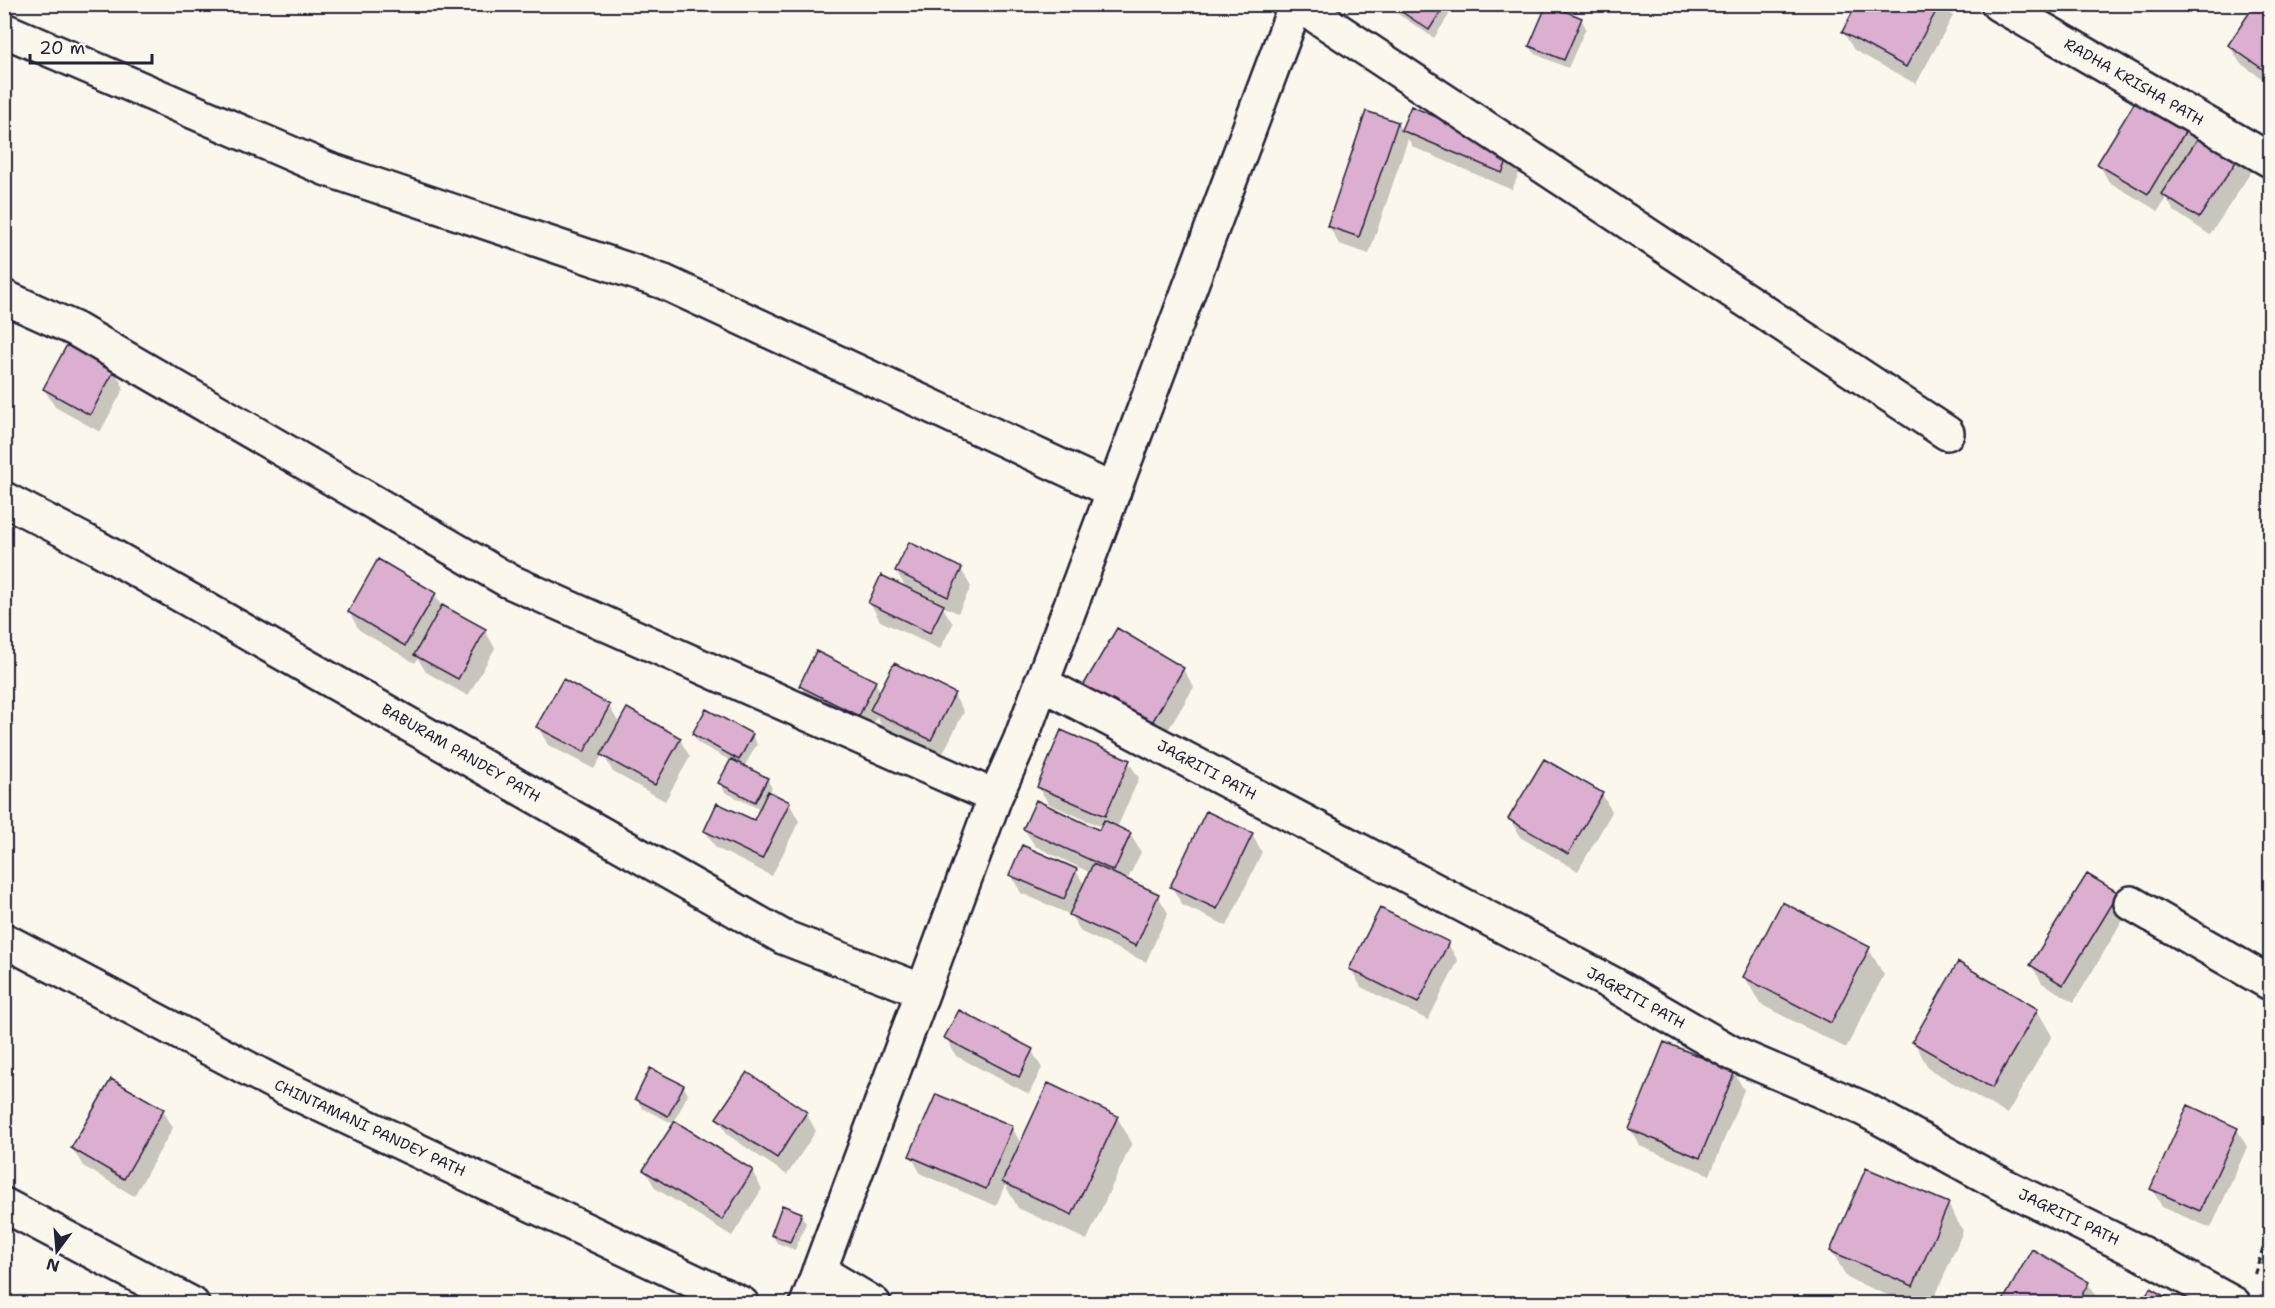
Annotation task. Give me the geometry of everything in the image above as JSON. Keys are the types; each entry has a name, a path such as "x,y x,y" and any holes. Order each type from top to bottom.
{"street":[{"path":"807,1304 995,797 1020,741 1297,4 1947,433"},
{"name":"RADHA KRISHA PATH","path":"1998,4 2271,160"},
{"path":"4,30 327,168 664,282 1114,490"},
{"path":"4,297 75,329 509,581 995,797"},
{"name":"BABURAM PANDEY PATH","path":"4,499 98,548 783,937 923,991"},
{"name":"JAGRITI PATH","path":"1041,683 1613,984 1732,1053 1864,1109 2001,1184 2141,1252 2244,1293"},
{"path":"2132,903 2271,983"},
{"name":"CHINTAMANI PANDEY PATH","path":"4,940 281,1086 742,1304"},
{"path":"4,1205 192,1304"},
{"path":"819,1271 874,1304"}],"path":[{"path":"2244,1293 2271,1228"}],"building":[{"path":"1390,4 1445,4 1445,5 1429,30"},
{"path":"1547,4 1582,18 1564,60 1529,46"},
{"path":"1857,4 1940,4 1906,67 1842,32"},
{"path":"2255,4 2270,4 2270,74 2228,45"},
{"path":"2141,92 2191,122 2148,194 2097,164"},
{"path":"1411,106 1512,150 1502,173 1401,130"},
{"path":"1366,111 1398,122 1359,237 1327,226"},
{"path":"2206,126 2243,151 2199,218 2161,194"},
{"path":"68,343 115,369 90,415 43,389"},
{"path":"909,542 962,568 948,597 895,571"},
{"path":"378,559 436,593 405,646 348,612"},
{"path":"881,575 944,605 930,633 868,603"},
{"path":"442,605 486,629 458,679 414,655"},
{"path":"1117,628 1184,668 1150,726 1083,686"},
{"path":"816,651 876,681 859,716 799,686"},
{"path":"894,663 955,693 931,740 870,710"},
{"path":"563,679 610,705 584,752 536,727"},
{"path":"627,708 681,738 655,785 601,755"},
{"path":"706,709 753,734 739,760 692,734"},
{"path":"1061,730 1130,760 1105,816 1037,787"},
{"path":"731,759 768,778 755,802 718,783"},
{"path":"1544,759 1603,793 1568,854 1508,819"},
{"path":"768,791 790,802 762,859 704,831 717,803 754,820"},
{"path":"1036,800 1099,830 1104,820 1131,833 1114,871 1023,829"},
{"path":"1206,811 1253,833 1217,909 1170,887"},
{"path":"1022,845 1077,869 1064,899 1009,875"},
{"path":"1093,864 1159,894 1136,946 1069,915"},
{"path":"2087,874 2119,893 2063,985 2030,965"},
{"path":"1782,902 1870,947 1831,1023 1743,977"},
{"path":"1380,908 1449,942 1418,1003 1349,969"},
{"path":"1958,962 2038,1009 1992,1088 1912,1042"},
{"path":"959,1010 1033,1049 1019,1077 944,1038"},
{"path":"1664,1042 1735,1071 1700,1158 1629,1129"},
{"path":"650,1068 684,1085 668,1116 635,1099"},
{"path":"747,1072 807,1112 777,1158 716,1118"},
{"path":"111,1079 164,1109 124,1179 71,1148"},
{"path":"1048,1083 1118,1116 1072,1215 1002,1182"},
{"path":"936,1094 1013,1126 986,1189 909,1156"},
{"path":"2188,1105 2238,1128 2200,1211 2150,1189"},
{"path":"675,1121 753,1170 722,1220 643,1170"},
{"path":"1866,1168 1949,1203 1913,1286 1830,1251"},
{"path":"782,1205 802,1213 790,1242 771,1235"},
{"path":"2032,1249 2089,1282 2077,1304 2001,1304"},
{"path":"2150,1288 2178,1304 2142,1304"},
{"path":"1290,1298 1302,1304 1287,1304"}]}
